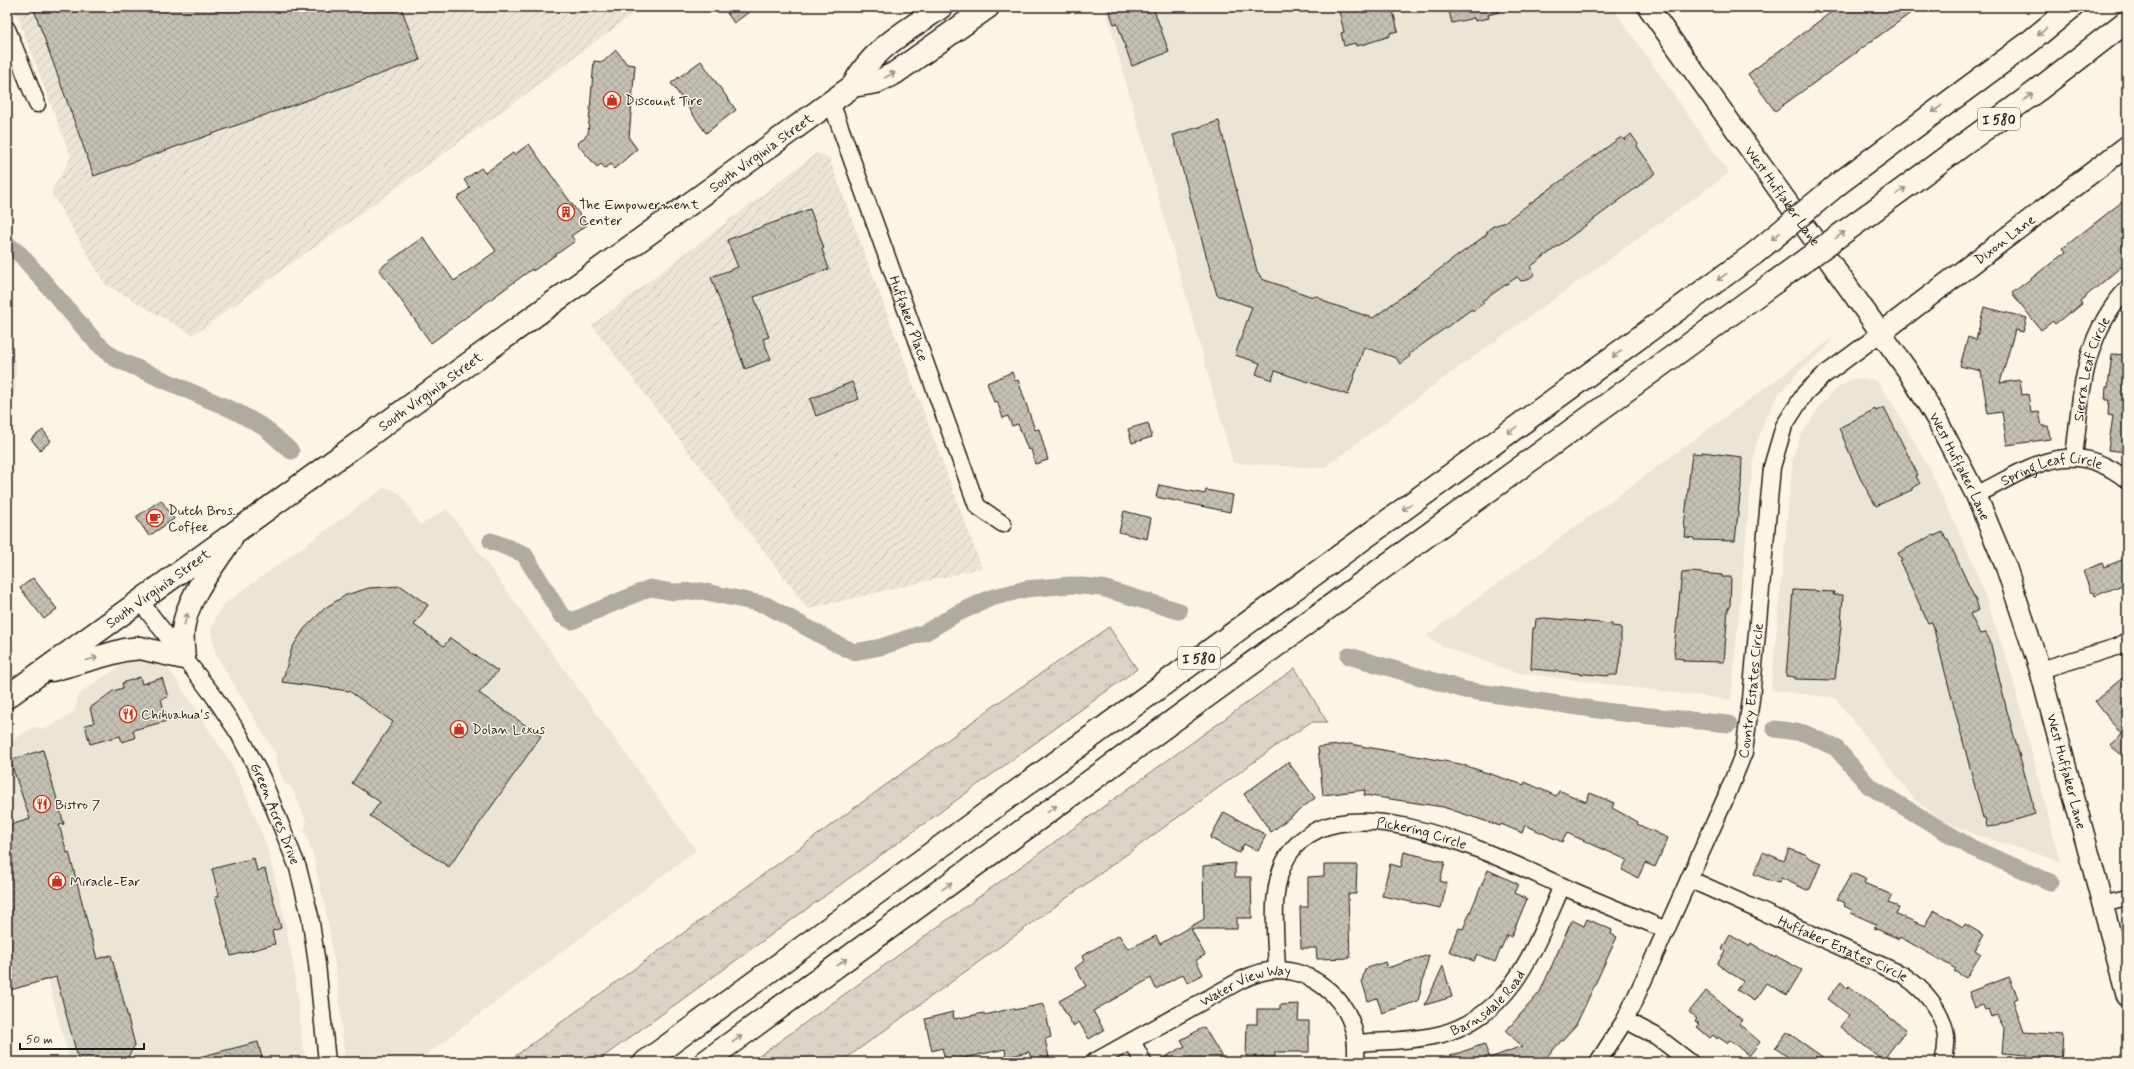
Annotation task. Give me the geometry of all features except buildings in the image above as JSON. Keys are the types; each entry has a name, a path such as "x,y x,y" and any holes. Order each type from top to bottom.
{"main road":[{"name":"South Virginia Street","path":"7,697 238,528 853,86 868,62 879,51 941,7"},
{"name":"South Virginia Street","path":"853,86 877,82 895,73 988,7"},
{"name":"I 580","path":"645,1062 1754,254 1838,184 2027,44 2072,7"},
{"name":"I 580","path":"705,1062 1869,214 2038,90 2127,21"},
{"path":"41,673 124,650 140,648 184,658 183,630 192,602 238,528"}],"street":[{"name":"West Huffaker Lane","path":"1648,7 1908,371 1936,418 1976,495 2006,567 2040,670 2127,996"},
{"path":"7,29 36,104"},
{"name":"Huffaker Place","path":"831,102 977,506 1002,524"},
{"name":"Dixon Lane","path":"1881,333 2127,146"},
{"name":"Sierra Leaf Circle","path":"2074,457 2085,373 2090,348 2100,325 2112,306 2127,289"},
{"name":"Country Estates Circle","path":"1598,1062 1625,1020 1726,798 1744,752 1751,699 1768,504 1777,444 1784,426 1805,393 1823,376 1881,333"},
{"name":"Spring Leaf Circle","path":"1976,495 2040,463 2057,458 2074,457 2098,463 2117,472 2127,480"},
{"name":"Green Acres Drive","path":"139,600 213,695 238,734 262,778 298,868 310,916 317,964 327,1062"},
{"path":"2040,670 2117,647 2127,641"},
{"name":"Pickering Circle","path":"1277,970 1276,902 1282,868 1289,854 1300,841 1318,830 1334,823 1353,821 1430,832 1468,844 1666,930"},
{"name":"Huffaker Estates Circle","path":"1689,879 1903,975 1919,986 1932,1000 1941,1017 1945,1038 1943,1062"},
{"name":"Barnsdale Road","path":"1356,1043 1440,1034 1459,1028 1478,1018 1497,1004 1524,968 1562,886"},
{"path":"2102,904 2127,898"},
{"name":"Water View Way","path":"1094,1062 1241,980 1258,973 1277,970 1306,976 1319,983 1334,996 1344,1010 1353,1028 1356,1043 1356,1062"},
{"path":"1625,1020 1656,1036 1690,1062"},
{"path":"1132,1041 1143,1062"}],"shaded area":[{"path":"14,7 642,7 515,102 193,335 105,284 51,192 71,157"},
{"path":"1105,7 1612,7 1729,173 1440,381 1324,468 1233,463"},
{"path":"817,153 829,158 982,568 808,609 592,325"},
{"path":"7,335 11,341 16,366 15,393 7,404"},
{"path":"1833,338 1828,347 1800,370 1779,394 1766,417 1756,445 1752,472 1731,700 1514,672 1442,646 1426,636"},
{"path":"1852,379 1871,379 1877,382 1892,402 1930,470 1975,567 2010,669 2060,861 1979,836 1943,820 1916,801 1835,698 1771,690 1793,457 1800,437 1822,403 1839,387"},
{"path":"384,488 392,489 400,494 420,525 447,509 696,850 417,1062 345,1062 337,978 325,906 313,856 304,829 307,823 291,786 285,784 277,764 277,756 216,655 211,630 216,616 224,604"},
{"path":"139,660 154,662 169,670 174,676 232,765 257,820 268,851 280,898 294,969 305,1062 70,1062 7,825 7,744 33,727 46,729 75,711 78,696 84,690 125,663"}],"green space":[{"path":"1109,627 1137,669 596,1062 507,1062 1002,700"},
{"path":"1295,668 1327,722 1311,722 1280,743 841,1062 751,1062"}],"waterway":[{"path":"7,244 20,254 95,341 114,358 237,412 265,428 291,451"},
{"path":"491,541 524,554 561,615 572,621 650,588 673,592 702,591 766,605 854,652 881,647 926,632 956,614 991,598 1026,589 1071,585 1102,588 1179,611"},
{"path":"1349,656 1465,690 1612,712 1729,724"},
{"path":"1775,729 1804,733 1836,748 1869,786 1972,848 2050,882"}],"place":[{"name":"Discount Tire","path":"612,100"},
{"name":"The Empowerment Center","path":"566,212"},
{"name":"Dutch Bros. Coffee","path":"155,518"},
{"name":"Chihuahua's","path":"128,714"},
{"name":"Dolan Lexus","path":"459,729"},
{"name":"Bistro 7","path":"42,804"},
{"name":"Miracle-Ear","path":"57,881"}]}
